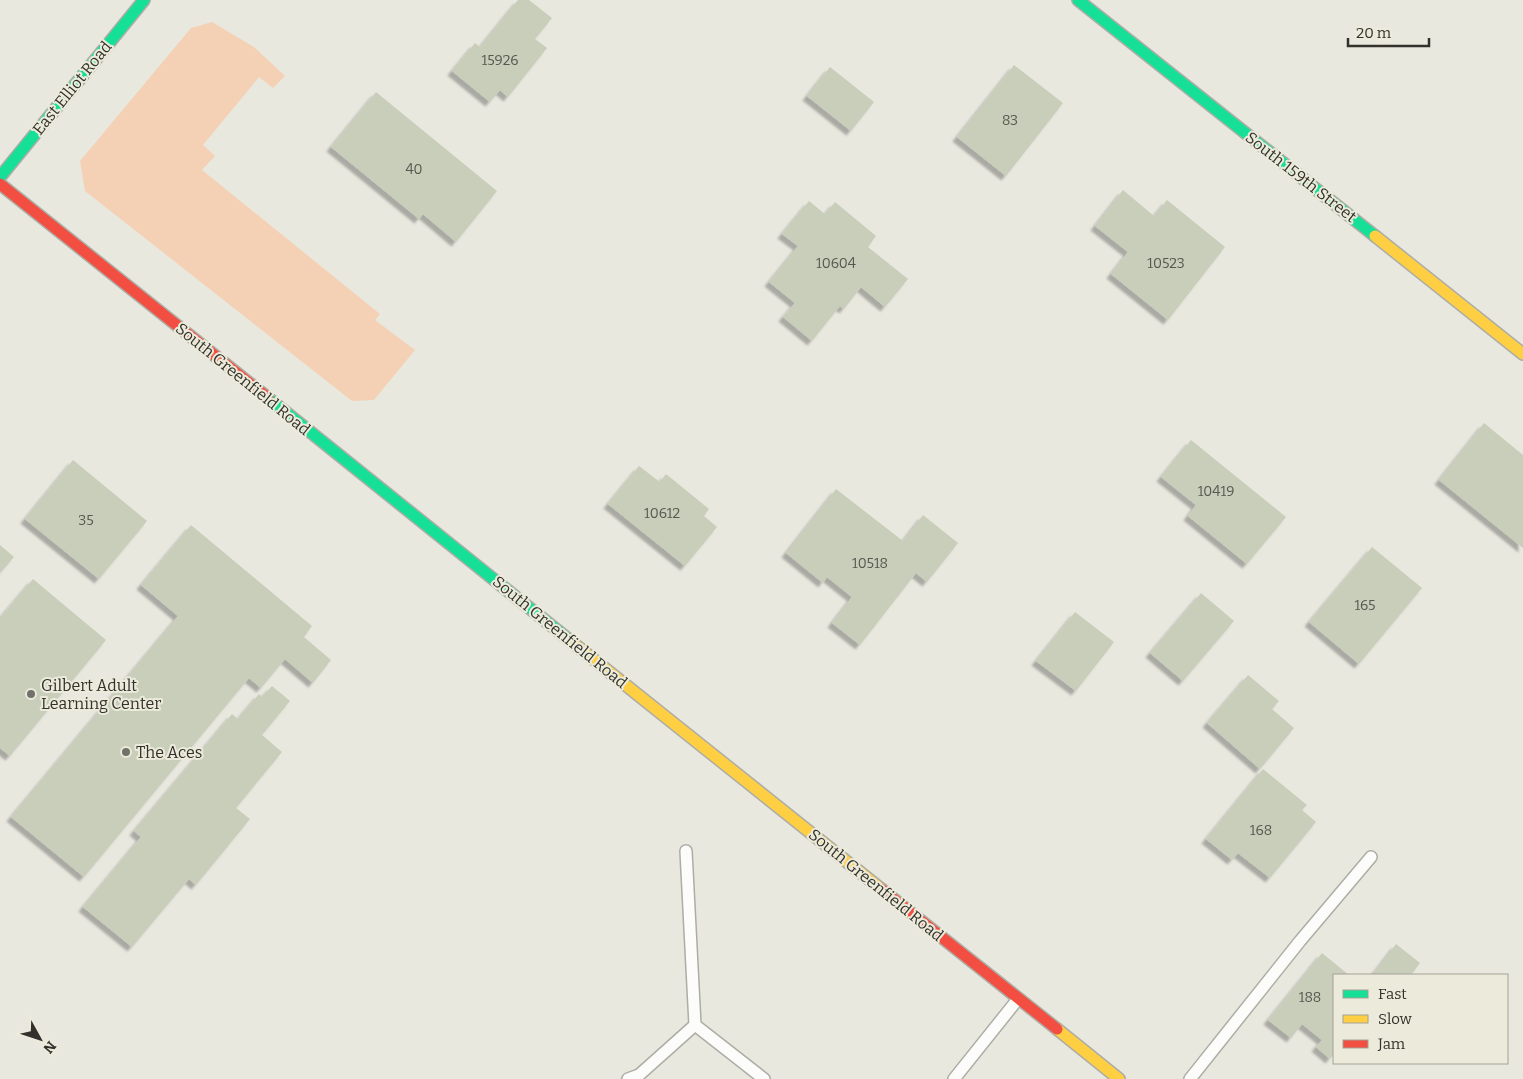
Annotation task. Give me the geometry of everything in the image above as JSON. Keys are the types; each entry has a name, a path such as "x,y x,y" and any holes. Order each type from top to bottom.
{"main road":[{"name":"East Elliot Road","path":"0,177 144,0"},
{"name":"South 159th Street","path":"1078,0 1523,354"},
{"name":"South Greenfield Road","path":"0,184 1119,1079"}],"lane":[{"path":"686,851 695,1025 764,1079"},
{"path":"1190,1079 1300,941 1371,857"},
{"path":"954,1079 1018,998"},
{"path":"628,1079 640,1075 695,1025"}],"shaded area":[{"path":"212,22 254,47 285,76 273,88 259,77 203,145 215,156 202,170 380,314 375,320 415,350 374,400 352,401 85,191 80,161 191,28"}],"building":[{"path":"518,0 529,0 552,18 535,39 547,48 508,97 500,90 490,102 452,71 475,43 480,47"},
{"path":"1014,65 1063,103 1006,176 957,137"},
{"path":"830,67 874,102 851,131 807,96"},
{"path":"376,92 497,191 456,242 423,214 419,219 331,147"},
{"path":"1123,190 1154,216 1167,200 1225,247 1168,320 1111,274 1128,252 1095,226"},
{"path":"809,201 825,214 835,202 876,236 868,247 908,279 885,307 861,287 844,309 840,306 812,341 783,317 795,303 769,282 798,246 782,234"},
{"path":"1484,423 1523,455 1523,548 1439,480"},
{"path":"1191,440 1286,517 1247,564 1188,516 1196,505 1161,477"},
{"path":"73,460 147,521 99,579 25,519"},
{"path":"639,466 660,482 666,474 709,509 704,516 717,527 685,566 608,504"},
{"path":"836,489 903,541 923,515 958,543 927,582 916,573 860,645 832,623 852,597 827,577 823,583 786,553"},
{"name":"The Aces","path":"191,525 312,626 304,637 331,660 313,683 285,659 261,688 249,678 84,877 11,817 178,616 141,585"},
{"path":"0,545 14,557 0,573"},
{"path":"1372,547 1422,588 1359,664 1309,622"},
{"name":"Gilbert Adult Learning Center","path":"33,579 106,640 10,756 0,748 0,618"},
{"path":"1201,593 1234,621 1183,681 1150,653"},
{"path":"1075,612 1114,642 1076,691 1036,661"},
{"path":"1248,675 1279,701 1272,709 1294,728 1260,769 1207,723"},
{"path":"272,686 290,701 262,735 282,752 236,808 250,819 196,885 189,879 132,947 83,907 141,837 134,831 232,714 238,719 259,694 262,697"},
{"path":"1263,769 1307,805 1302,810 1316,822 1270,878 1238,853 1232,860 1206,839"},
{"path":"1396,944 1420,963 1412,974 1374,973"},
{"path":"1322,953 1348,974 1333,974 1333,1055 1330,1059 1316,1047 1322,1040 1302,1024 1291,1038 1268,1020"}],"traffic: fast":[{"path":"0,177 144,0"},
{"path":"1078,0 1375,236"},
{"path":"268,398 568,639"}],"traffic: slow":[{"path":"1375,236 1523,354"},
{"path":"568,639 881,889"},
{"path":"1057,1029 1119,1079"}],"traffic: jam":[{"path":"0,184 268,398"},
{"path":"881,889 1057,1029"}],"place":[{"name":"Gilbert Adult Learning Center","path":"31,694"},
{"name":"The Aces","path":"126,752"}]}
